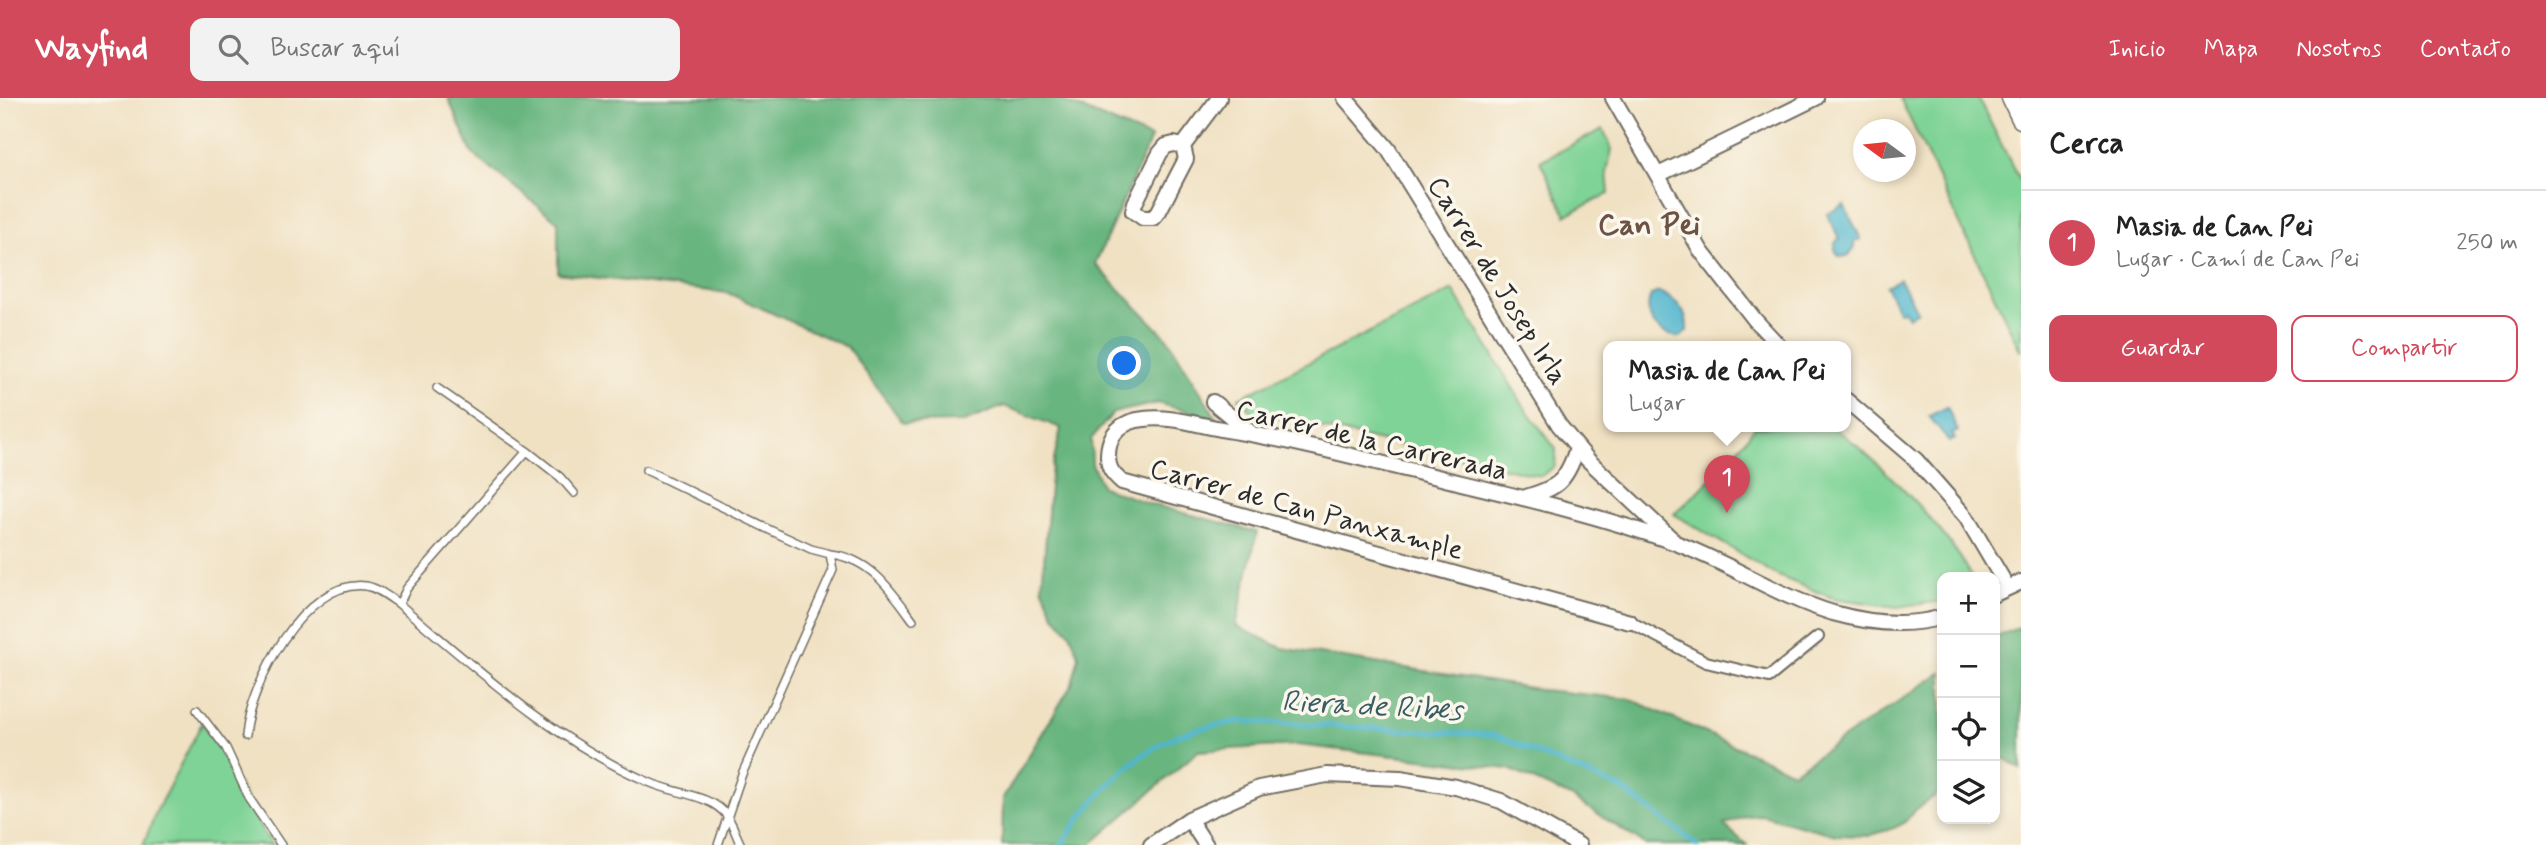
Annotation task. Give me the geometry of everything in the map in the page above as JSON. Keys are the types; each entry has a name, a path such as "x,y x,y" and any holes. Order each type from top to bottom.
{"street":[{"path":"1183,146 1166,146 1160,153 1135,203 1133,211 1138,215 1153,218 1159,211 1186,159 1183,146 1219,98"},
{"name":"Carrer de Josep Irla","path":"1345,98 1388,149 1559,425 1577,448 1675,543"},
{"path":"1613,98 1702,251 1774,341"},
{"path":"1658,175 1816,98"},
{"path":"2011,98 2021,119"},
{"path":"1213,402 1252,434"},
{"path":"1851,404 1916,460 1966,517 2008,588"},
{"name":"Carrer de Can Panxample","path":"1210,428 1157,418 1127,423 1118,428 1110,439 1108,457 1111,472 1122,482 1630,622"},
{"name":"Carrer de la Carrerada","path":"1210,428 1284,439 1522,498 1623,525 1675,543"},
{"name":"Carrer de la Carrerada","path":"1522,498 1542,492 1561,481 1570,470 1577,448"},
{"path":"1675,543 1753,580 1832,612 1878,623 1908,624 1937,618"},
{"path":"1630,622 1706,662 1769,677 1818,637"},
{"path":"1151,845 1189,818 1259,788 1327,775 1400,778 1455,787 1501,801 1579,845"},
{"path":"1189,818 1206,845"}],"lane":[{"path":"437,388 527,451 560,477 574,493"},
{"path":"399,604 407,589 527,451"},
{"path":"646,470 811,549 854,559 889,587 913,620"},
{"path":"718,845 742,774 833,570 830,554"},
{"path":"245,736 246,718 253,697 288,634 326,595 343,588 367,586 399,604 558,733 648,782 670,791 710,801 727,814 741,845"},
{"path":"197,710 226,748 249,798 281,845"}],"green space":[{"path":"448,98 1056,98 1151,138 1095,264 1168,339 1217,419 1157,403 1113,413 1091,439 1092,464 1102,487 1150,504 1257,532 1236,626 1282,648 1543,690 1630,699 1793,772 1937,675 1937,795 1915,810 1904,823 1868,836 1836,835 1762,815 1746,816 1724,825 1747,845 1646,845 1571,797 1509,769 1297,745 1198,751 1090,845 1002,845 1003,798 1072,684 1079,656 1070,633 1054,615 1042,587 1051,474 1061,428 1004,406 964,422 903,423 847,347 728,293 558,273 558,222 472,153"},
{"path":"1900,98 1978,98 2021,183 2021,352 1916,132 1916,119 1910,119"},
{"path":"1603,129 1612,149 1607,172 1609,194 1566,215 1540,161"},
{"path":"1453,290 1525,408 1556,449 1555,466 1541,476 1253,413 1239,398"},
{"path":"1751,432 1838,432 1868,455 1910,497 1949,542 1968,572 1937,572 1937,602 1897,607 1833,598 1778,576 1674,514 1723,468"},
{"path":"2021,626 2021,769 2000,758 2000,636"},
{"path":"202,723 273,845 143,845 157,810"}],"water":[{"path":"1844,205 1861,239 1854,242 1851,254 1839,256 1835,243 1839,238 1827,214"},
{"path":"1900,279 1917,311 1908,317 1903,310 1899,312 1886,286"},
{"path":"1659,292 1676,303 1686,318 1687,331 1680,337 1659,329 1650,317 1651,295"},
{"path":"1947,407 1958,431 1952,434 1955,439 1949,442 1929,416"}],"waterway":[{"name":"Riera de Ribes","path":"1061,845 1108,785 1136,760 1185,733 1241,721 1495,735 1622,789 1697,845"}],"place":[{"name":"Masia de Can Pei","path":"1727,513"}],"district":[{"name":"Can Pei","path":"1649,224"}]}
